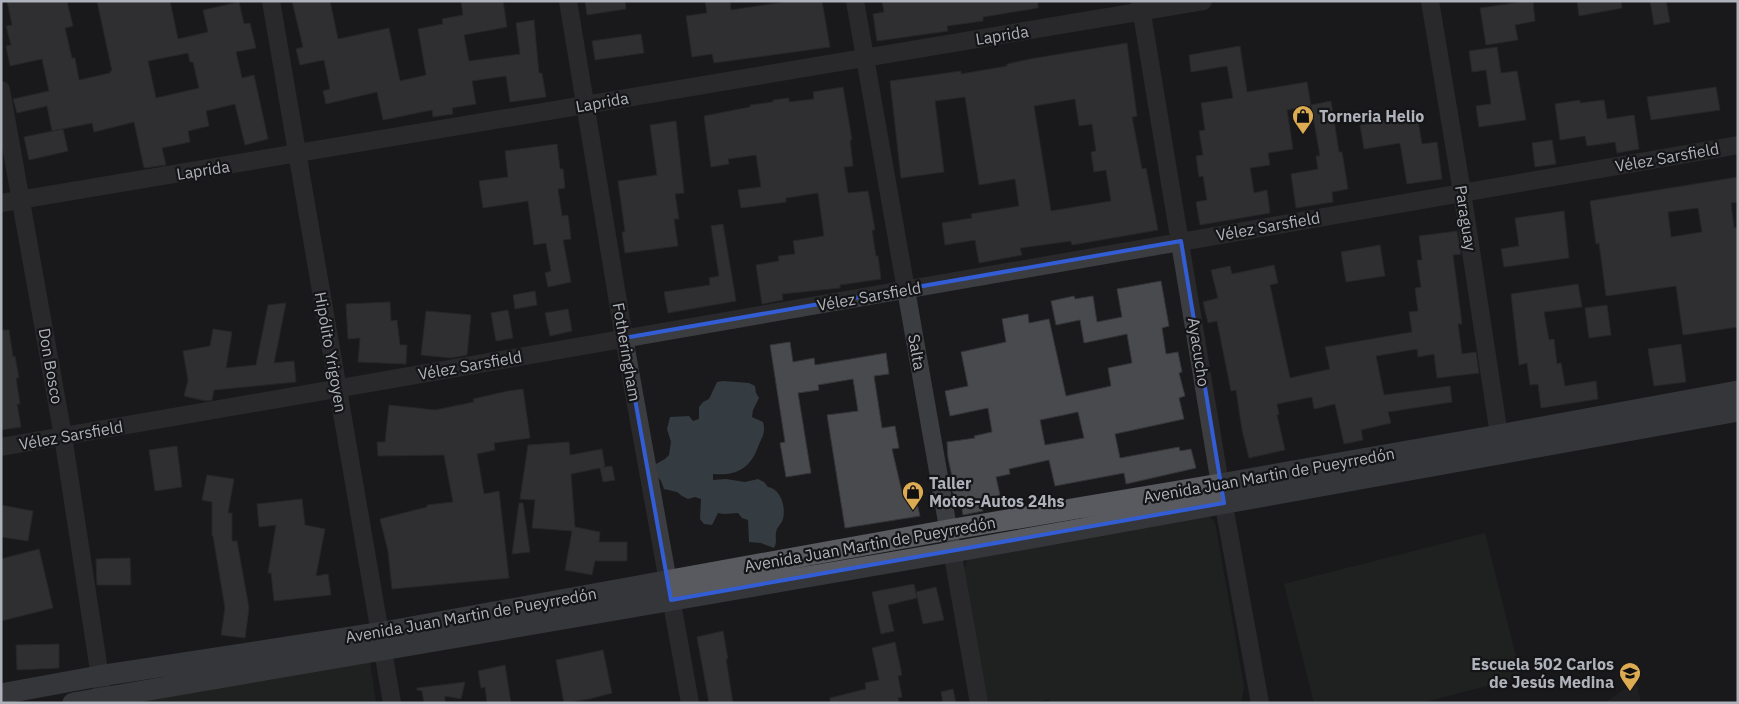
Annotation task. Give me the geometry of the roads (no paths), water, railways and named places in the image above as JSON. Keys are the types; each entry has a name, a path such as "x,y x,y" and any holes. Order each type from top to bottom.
{"main road":[{"name":"Avenida Juan Martin de Pueyrredón","path":"73,703 103,700 381,640 669,590 952,551 1499,435 1738,390"},
{"name":"Avenida Juan Martin de Pueyrredón","path":"669,590 948,530 1222,494 1738,411"},
{"name":"Avenida Juan Martin de Pueyrredón","path":"1,694 99,676 381,640"}],"street":[{"name":"Hipólito Yrigoyen","path":"271,1 392,703"},
{"name":"Fotheringham","path":"568,1 624,338 690,703"},
{"name":"Salta","path":"855,1 979,703"},
{"name":"Laprida","path":"1,203 586,105 1141,7 1203,1"},
{"name":"Paraguay","path":"1430,1 1462,192 1499,435"},
{"name":"Ayacucho","path":"1141,7 1222,494 1260,703"},
{"name":"Don Bosco","path":"1,90 63,436 103,700"},
{"name":"Vélez Sarsfield","path":"1,447 1738,145"}],"place":[{"name":"Torneria Helio","path":"1303,135"},
{"name":"Taller Motos-Autos 24hs","path":"913,511"},
{"name":"Escuela 502 Carlos de Jesús Medina","path":"1630,692"}]}
